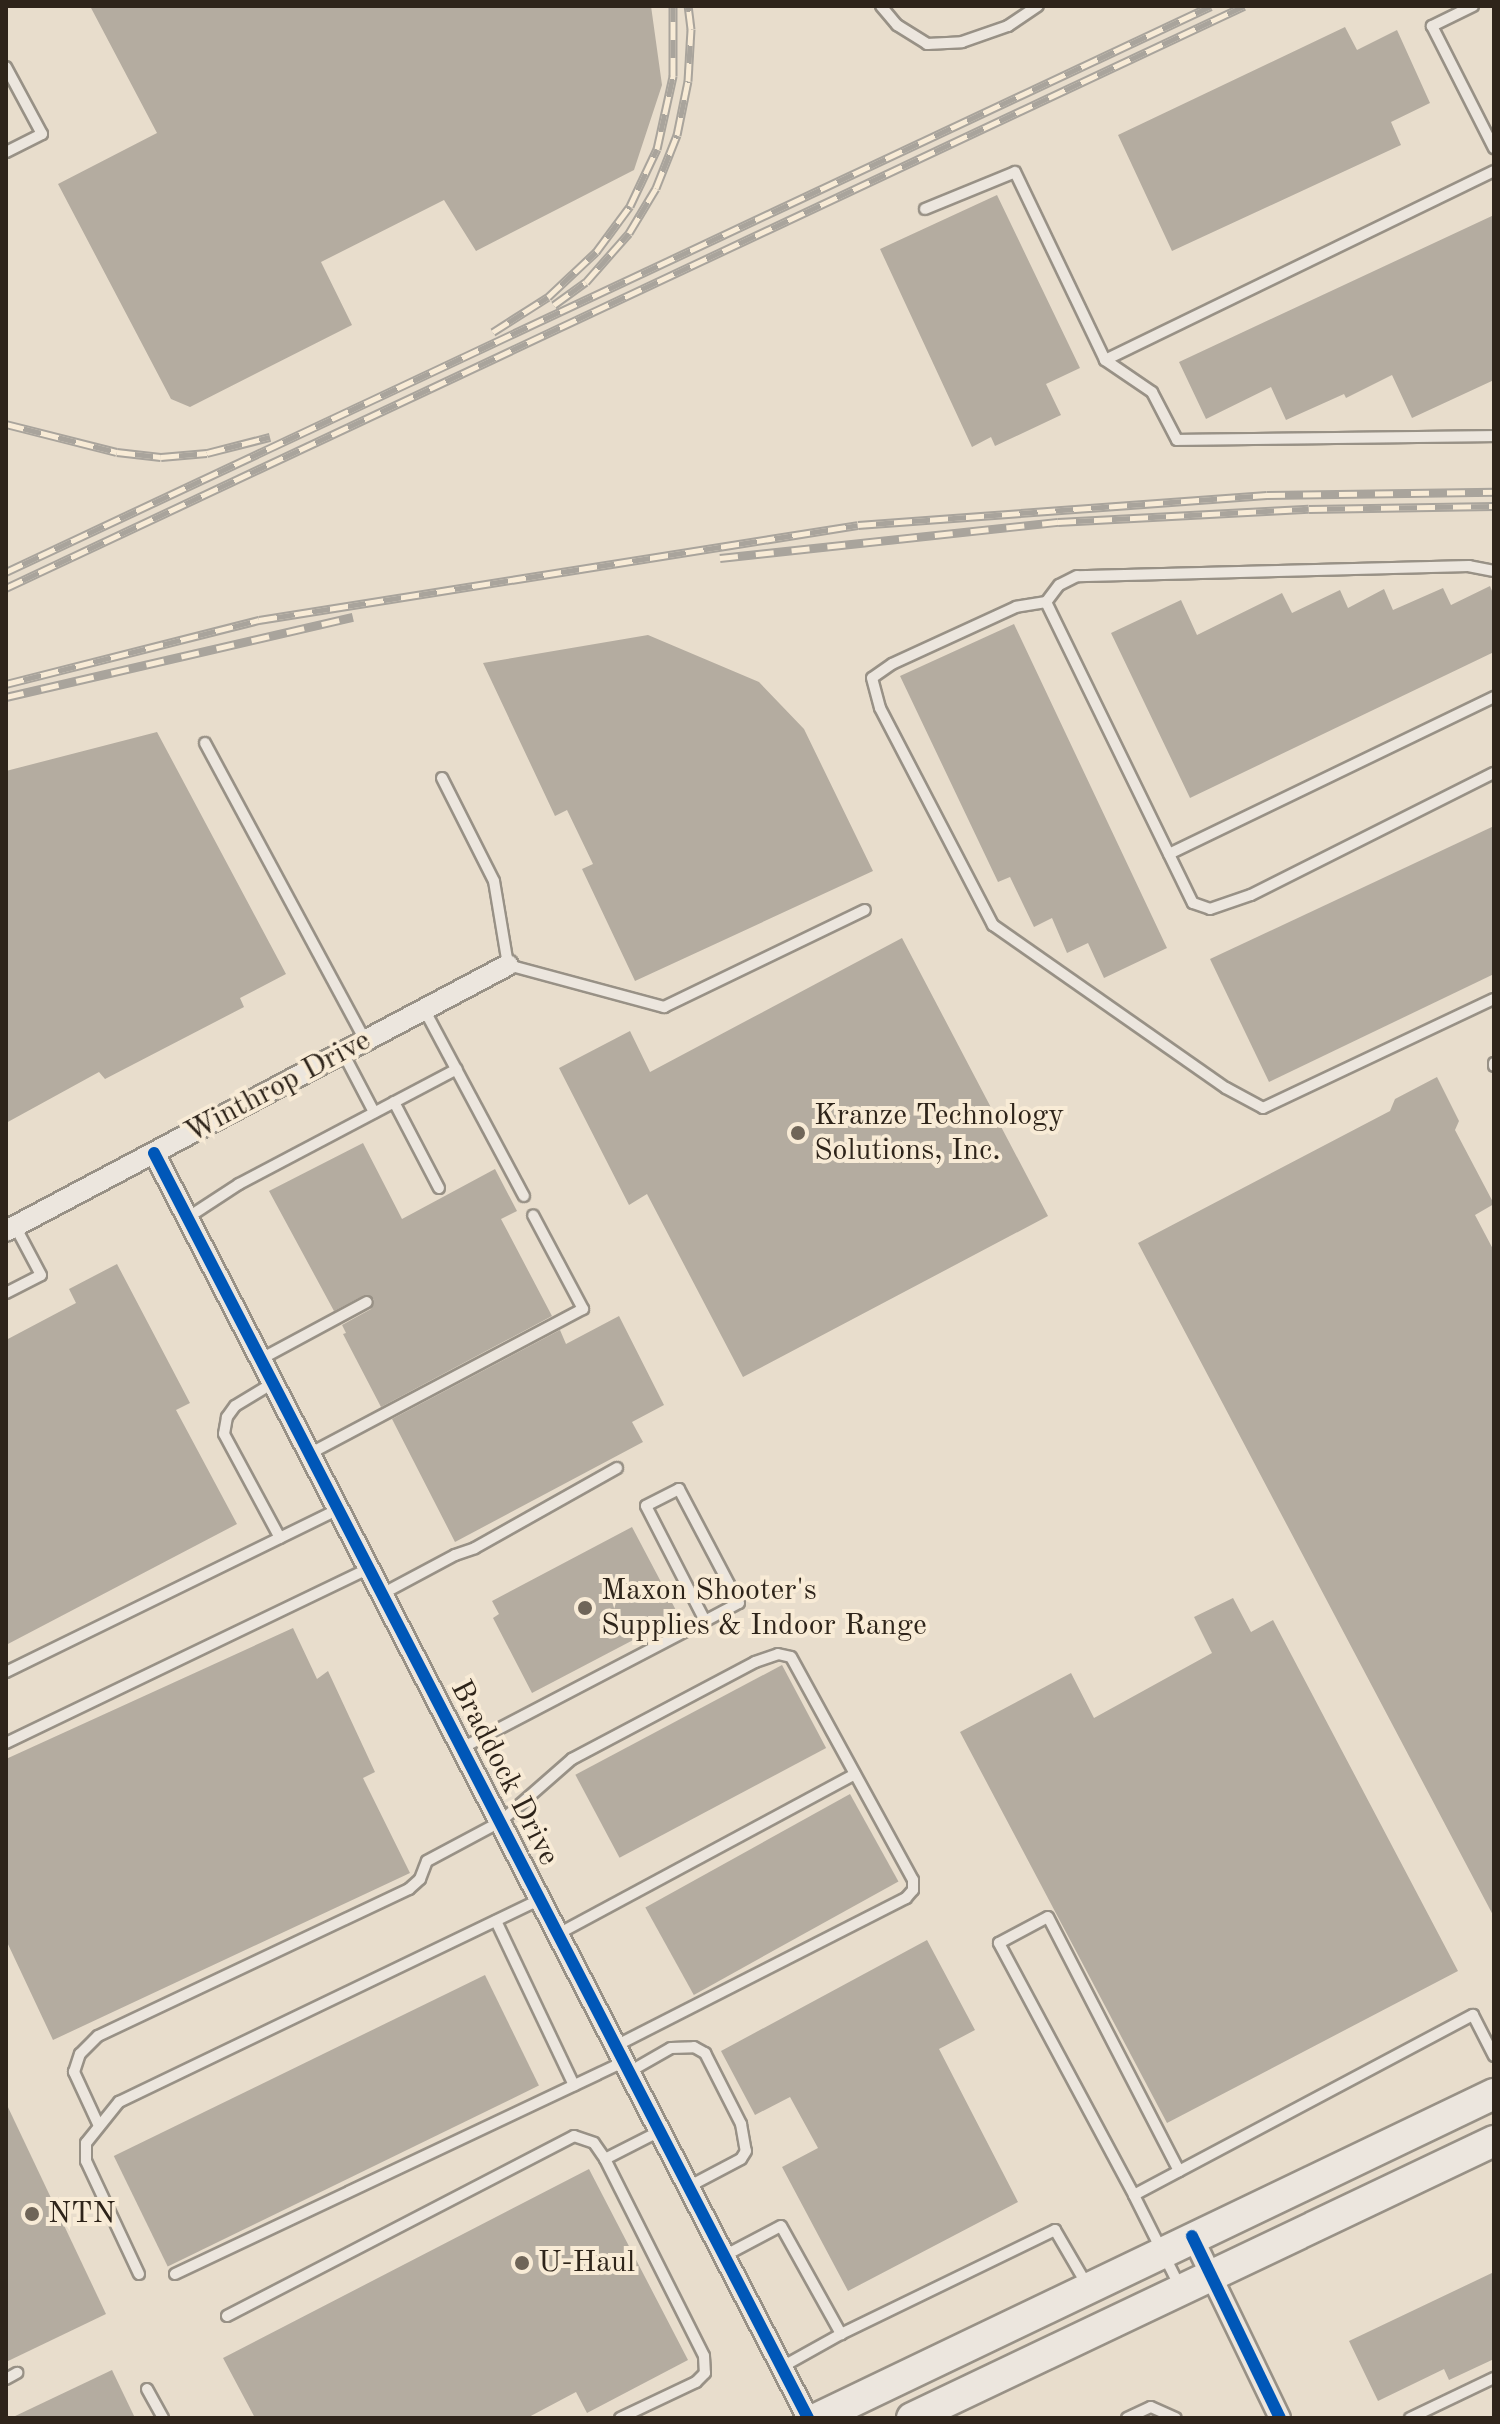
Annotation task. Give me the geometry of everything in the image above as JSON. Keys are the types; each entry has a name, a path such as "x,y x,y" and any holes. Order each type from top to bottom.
{"main road":[{"path":"818,2418 1192,2236 1494,2094"},
{"path":"912,2418 1494,2141"}],"street":[{"name":"Winthrop Drive","path":"11,1229 508,965"},
{"name":"Braddock Drive","path":"154,1153 808,2418"},
{"path":"1192,2236 1280,2418"}],"lane":[{"path":"881,6 897,25 927,44 962,42 1008,26 1038,6"},
{"path":"1473,6 1432,26 1494,148"},
{"path":"6,67 42,134 6,152"},
{"path":"1105,360 1494,171"},
{"path":"925,209 1015,172 1105,360 1152,392 1177,440 1494,436"},
{"path":"1494,571 1469,566 1077,576 1059,585 1046,602 1016,607 892,664 872,678 880,708 993,925 1226,1088 1263,1108 1494,999"},
{"path":"1046,602 1193,903 1210,909 1251,895 1494,773"},
{"path":"1169,854 1494,697"},
{"path":"205,743 365,1040"},
{"path":"442,778 494,881 508,965 664,1007 865,910"},
{"path":"424,1009 524,1196"},
{"path":"343,1053 374,1112"},
{"path":"187,1218 239,1184 457,1069"},
{"path":"394,1102 439,1188"},
{"path":"309,1454 583,1309 533,1215"},
{"path":"6,1293 41,1275 11,1229"},
{"path":"261,1359 367,1302"},
{"path":"273,1383 235,1406 227,1417 224,1434 280,1538"},
{"path":"382,1594 455,1555 475,1548 617,1468"},
{"path":"462,1748 705,1621 739,1603 679,1489 646,1506 705,1621"},
{"path":"6,1672 338,1509"},
{"path":"6,1743 369,1568"},
{"path":"99,2126 74,2072 80,2054 98,2036 409,1889 420,1879 427,1861 500,1822 572,1759 755,1662 778,1654 791,1657 913,1880 913,1890 906,1898 662,2023 623,2060"},
{"path":"558,1934 855,1774"},
{"path":"139,2274 86,2161 86,2143 119,2102 540,1899"},
{"path":"1179,2171 1048,1917 999,1943 1181,2289"},
{"path":"496,1921 574,2085"},
{"path":"1134,2195 1473,2015 1494,2056"},
{"path":"175,2274 623,2060 671,2048 694,2047 705,2053 734,2109 741,2124 746,2151 741,2159 688,2187"},
{"path":"605,2159 660,2131"},
{"path":"227,2316 574,2136 594,2143 605,2159 704,2356 705,2373 696,2382 620,2418"},
{"path":"724,2256 781,2226 841,2334"},
{"path":"782,2367 841,2334 1055,2230 1088,2287"},
{"path":"6,2379 17,2373"},
{"path":"1410,2418 1494,2378"},
{"path":"147,2389 163,2418"},
{"path":"1127,2418 1151,2407 1176,2418"}],"building":[{"path":"90,6 651,6 662,85 634,170 476,251 444,200 321,262 352,325 190,407 171,399 58,184 157,133"},
{"path":"1345,27 1357,50 1397,30 1430,103 1391,122 1401,145 1172,251 1118,135"},
{"path":"997,195 1080,368 1046,384 1061,415 995,446 991,437 972,447 880,249"},
{"path":"1494,215 1494,380 1412,418 1392,375 1346,398 1344,394 1286,420 1271,387 1206,419 1179,362"},
{"path":"1490,586 1494,596 1494,652 1190,798 1111,633 1181,600 1197,635 1282,593 1292,613 1340,590 1348,608 1384,589 1393,610 1443,588 1451,605"},
{"path":"1014,624 1167,948 1104,978 1088,943 1067,953 1052,918 1034,927 1010,877 998,882 900,676"},
{"path":"648,635 759,682 804,729 873,871 635,981 582,869 593,864 567,810 555,816 483,663"},
{"path":"157,732 286,974 240,998 244,1007 105,1079 99,1072 6,1123 6,771"},
{"path":"1494,826 1494,974 1269,1082 1210,959"},
{"name":"Kranze Technology Solutions, Inc.","path":"902,938 1048,1216 743,1377 647,1194 629,1205 559,1068 630,1031 650,1072"},
{"path":"1437,1077 1459,1121 1455,1130 1494,1204 1475,1215 1494,1251 1494,1917 1138,1243 1390,1111 1395,1099"},
{"path":"363,1143 402,1219 495,1169 517,1211 501,1219 552,1316 381,1407 343,1334 346,1333 342,1325 371,1309 374,1299 364,1295 334,1311 269,1191"},
{"path":"117,1264 190,1403 176,1410 237,1524 6,1645 6,1340 76,1303 69,1289"},
{"path":"619,1316 664,1405 632,1422 643,1442 455,1542 392,1419 560,1330 566,1344"},
{"name":"Maxon Shooter's Supplies & Indoor Range","path":"632,1527 679,1616 532,1693 493,1618 499,1614 492,1601"},
{"path":"1233,1598 1251,1632 1273,1620 1458,1971 1167,2123 960,1732 1071,1673 1094,1718 1212,1653 1194,1617"},
{"path":"293,1628 317,1679 328,1671 375,1772 363,1778 410,1873 53,2040 6,1940 6,1759"},
{"path":"782,1665 826,1748 620,1858 575,1775"},
{"path":"850,1794 898,1881 694,1995 645,1907"},
{"path":"927,1940 975,2030 939,2049 1018,2202 848,2291 782,2167 818,2148 790,2097 755,2115 721,2051"},
{"path":"485,1975 539,2086 168,2267 114,2156"},
{"name":"NTN","path":"6,2103 106,2314 6,2362"},
{"name":"U-Haul","path":"589,2169 688,2360 587,2413 576,2392 527,2418 255,2418 223,2358"},
{"path":"1494,2272 1494,2359 1449,2380 1444,2369 1378,2401 1349,2341"},
{"path":"112,2370 135,2418 11,2418"}],"railway":[{"path":"493,332 548,297 596,252 630,206 657,149 673,76 673,6"},
{"path":"554,305 586,282 629,233 656,188 677,135 688,81 691,29 688,6"},
{"path":"6,572 1211,6"},
{"path":"6,588 1244,6"},
{"path":"6,424 117,452 161,457 207,453 270,437"},
{"path":"6,684 259,620 858,525 1267,495 1494,492"},
{"path":"720,558 1058,522 1309,509 1494,506"},
{"path":"6,697 353,617"}],"cycle path":[{"path":"154,1153 808,2418"},
{"path":"1192,2236 1280,2418"}],"place":[{"name":"Kranze Technology Solutions, Inc.","path":"798,1133"},
{"name":"Maxon Shooter's Supplies & Indoor Range","path":"585,1608"},
{"name":"NTN","path":"32,2214"},
{"name":"U-Haul","path":"522,2263"}]}
